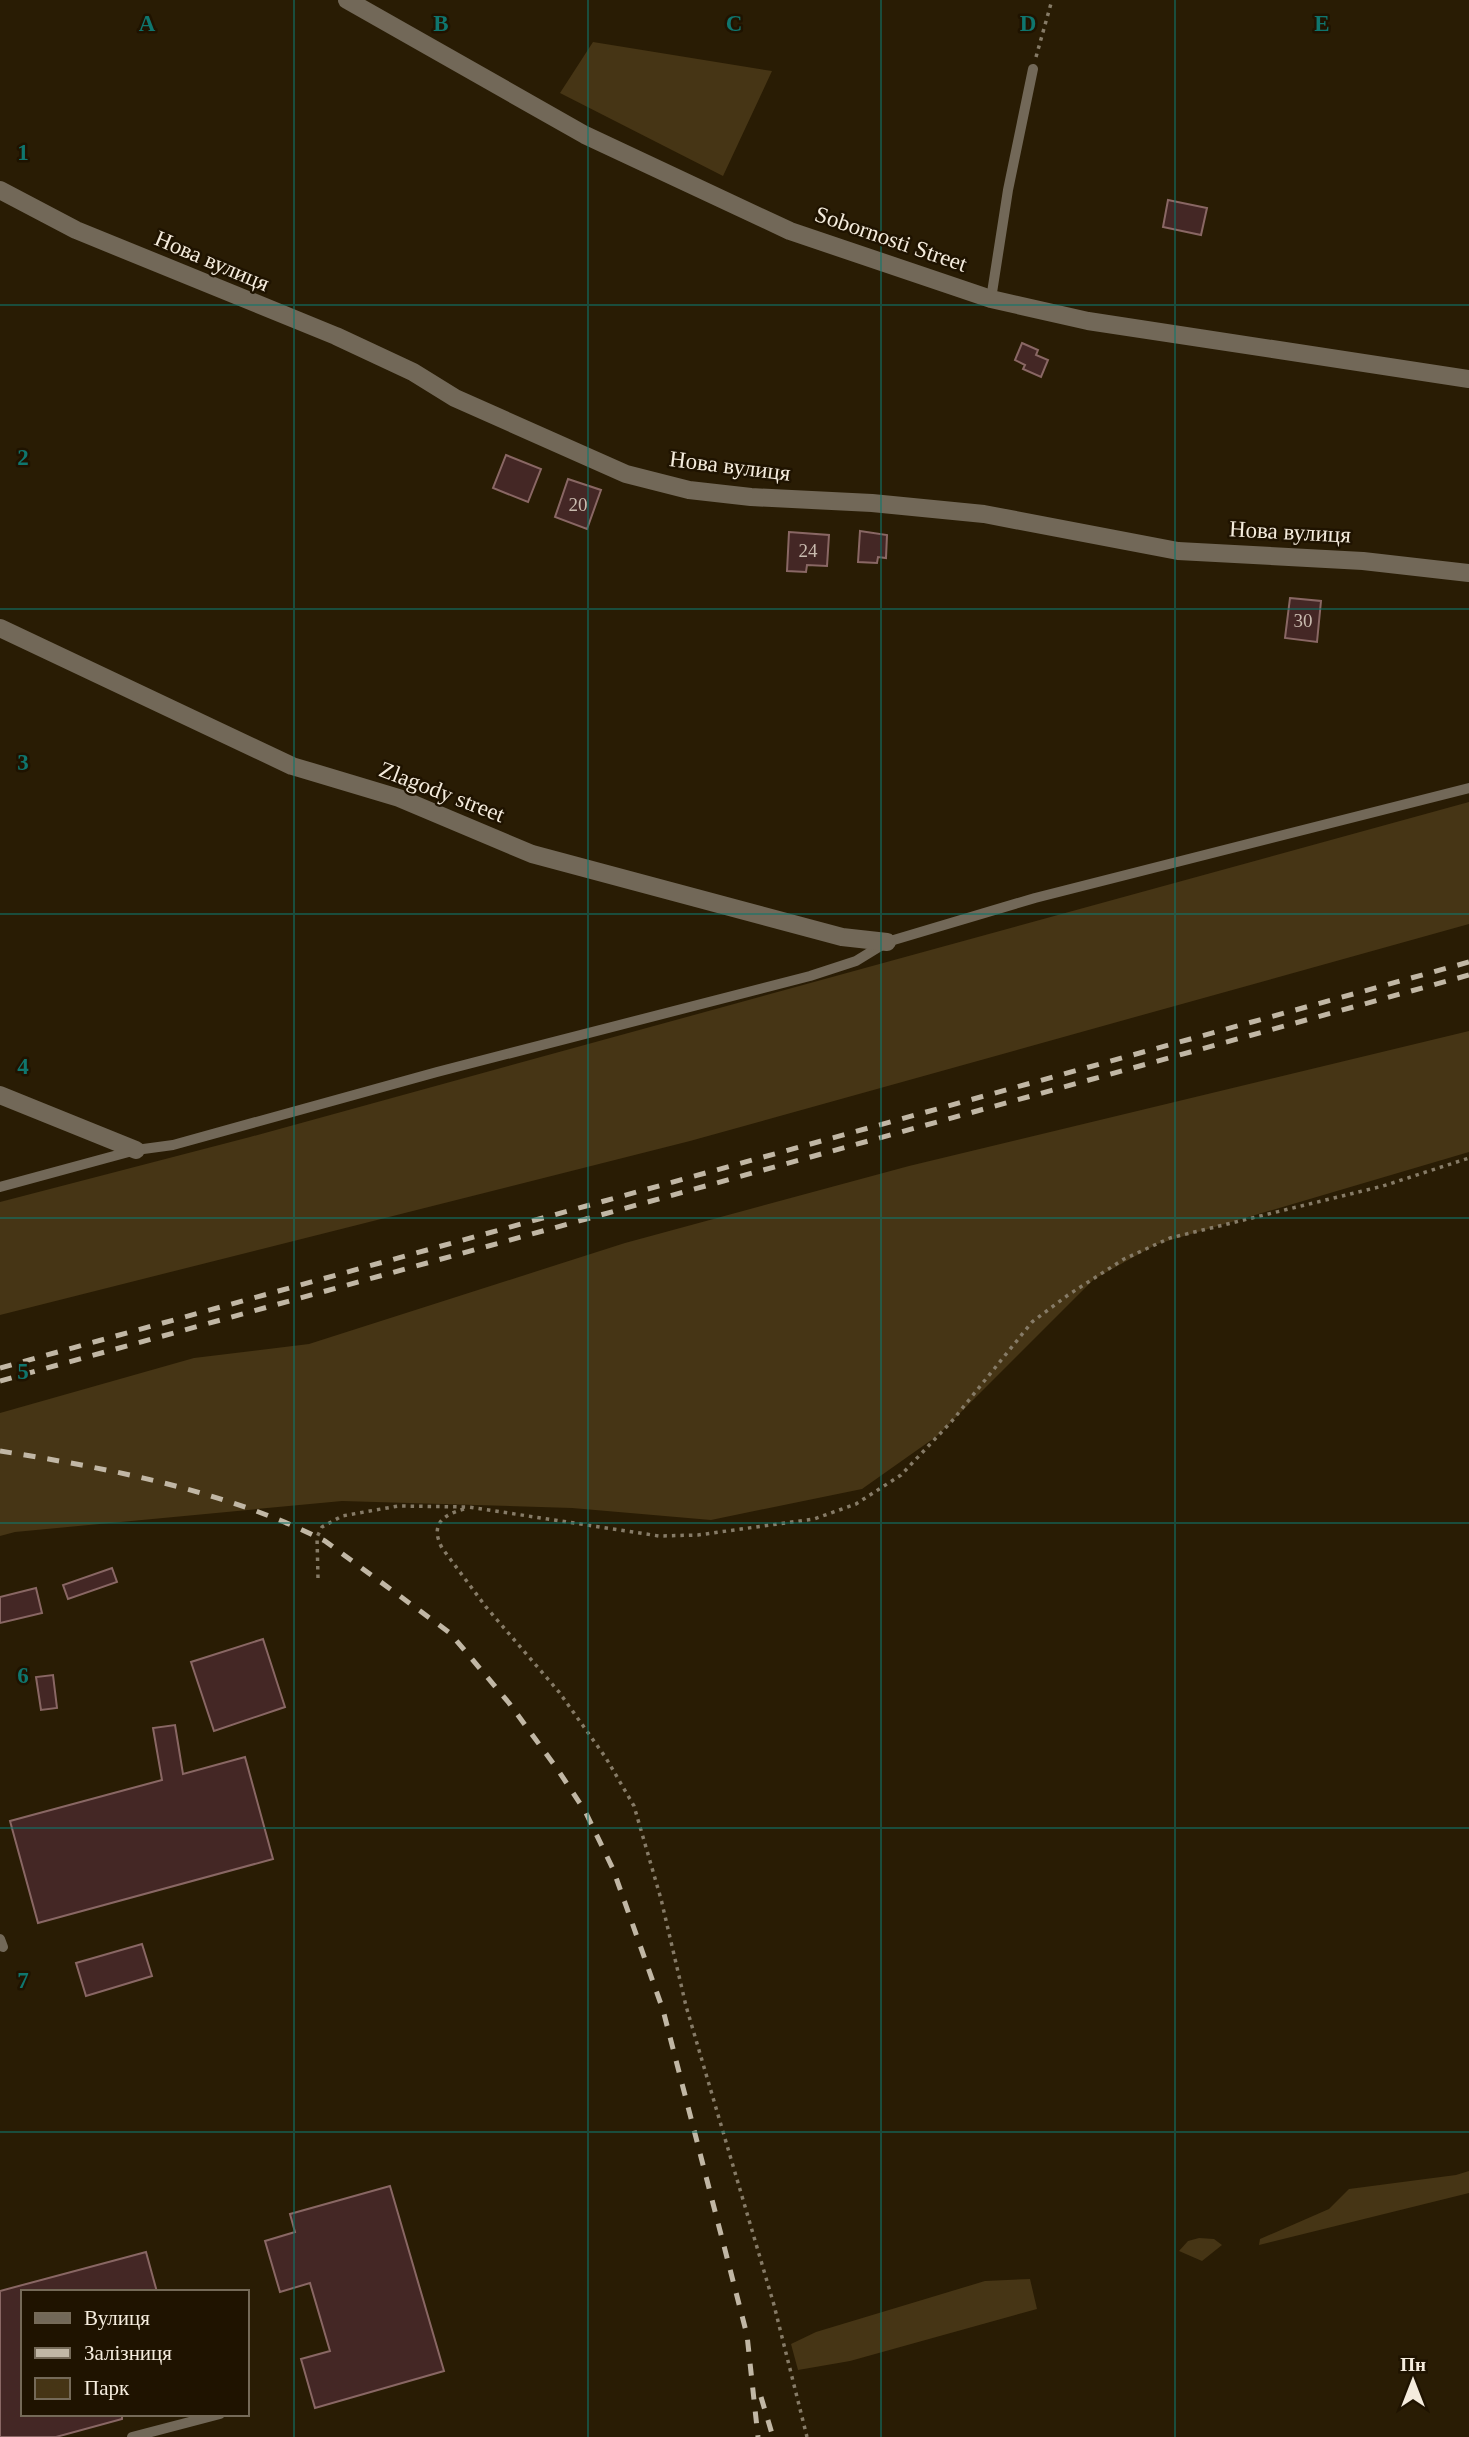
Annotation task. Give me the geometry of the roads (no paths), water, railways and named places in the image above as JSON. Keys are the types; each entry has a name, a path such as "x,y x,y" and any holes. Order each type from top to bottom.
{"street":[{"name":"Sobornosti Street","path":"347,0 585,135 790,231 991,299 1088,321 1469,379"},
{"name":"Нова вулиця","path":"0,190 76,230 336,336 413,372 455,398 625,474 689,490 751,497 872,503 984,514 1178,551 1363,561 1469,573"},
{"name":"Zlagody street","path":"0,628 292,766 398,798 531,854 842,937 887,942"},
{"path":"0,1095 136,1150"}],"lane":[{"path":"991,299 1008,190 1033,69"},
{"path":"0,1187 136,1150 173,1146 437,1072 810,976 856,961 887,942 1035,898 1469,788"},
{"path":"132,2437 212,2416"}],"railway":[{"path":"0,1368 1469,962"},
{"path":"0,1381 1469,975"},
{"path":"0,1451 82,1465 208,1495 288,1523 325,1541 450,1633 509,1703 585,1811 613,1869 663,2010 747,2335 758,2437"},
{"path":"761,2397 773,2437"}]}
